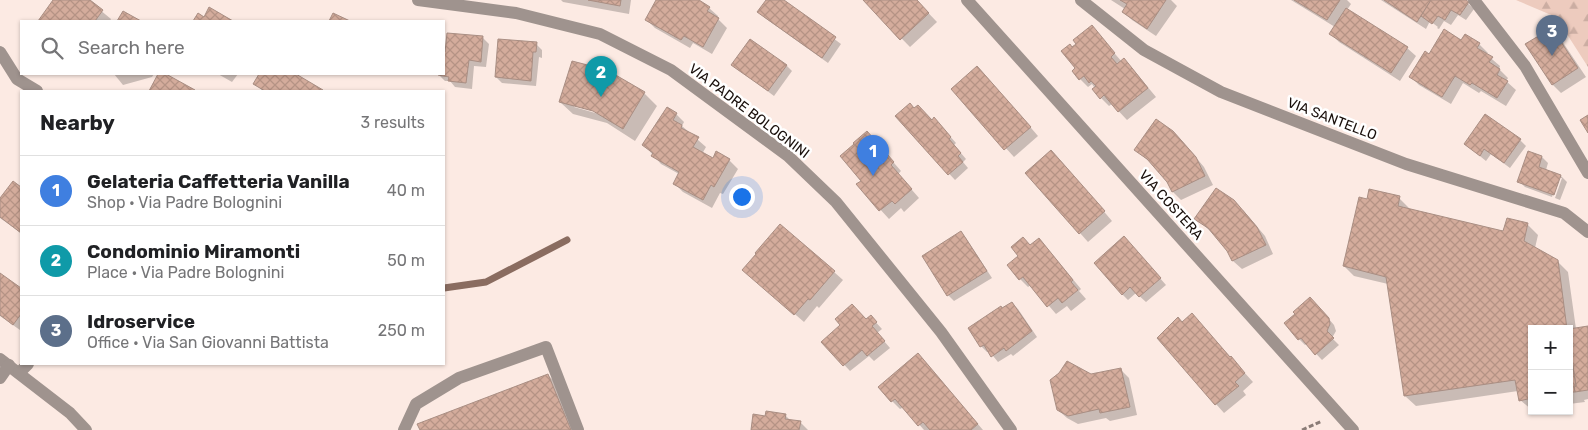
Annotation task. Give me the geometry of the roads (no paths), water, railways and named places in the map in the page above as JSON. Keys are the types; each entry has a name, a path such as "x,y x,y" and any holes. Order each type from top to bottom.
{"street":[{"name":"VIA PADRE BOLOGNINI","path":"418,0 516,13 600,34 671,70 788,156 836,202 941,332 1011,430"},
{"name":"VIA COSTERA","path":"967,0 1353,430"},
{"name":"VIA SANTELLO","path":"1081,0 1144,50 1221,92 1406,164 1564,214 1588,232"},
{"path":"1474,0 1525,66 1588,173"},
{"path":"0,52 17,80 35,90"},
{"path":"404,430 416,404 459,378 546,347 578,430"},
{"path":"0,378 14,365 70,413 86,430"}],"waterway":[{"path":"445,288 486,282 567,240"}],"place":[{"name":"Idroservice","path":"1552,56"},
{"name":"Condominio Miramonti","path":"601,97"},
{"name":"Gelateria Caffetteria Vanilla","path":"873,176"}]}
